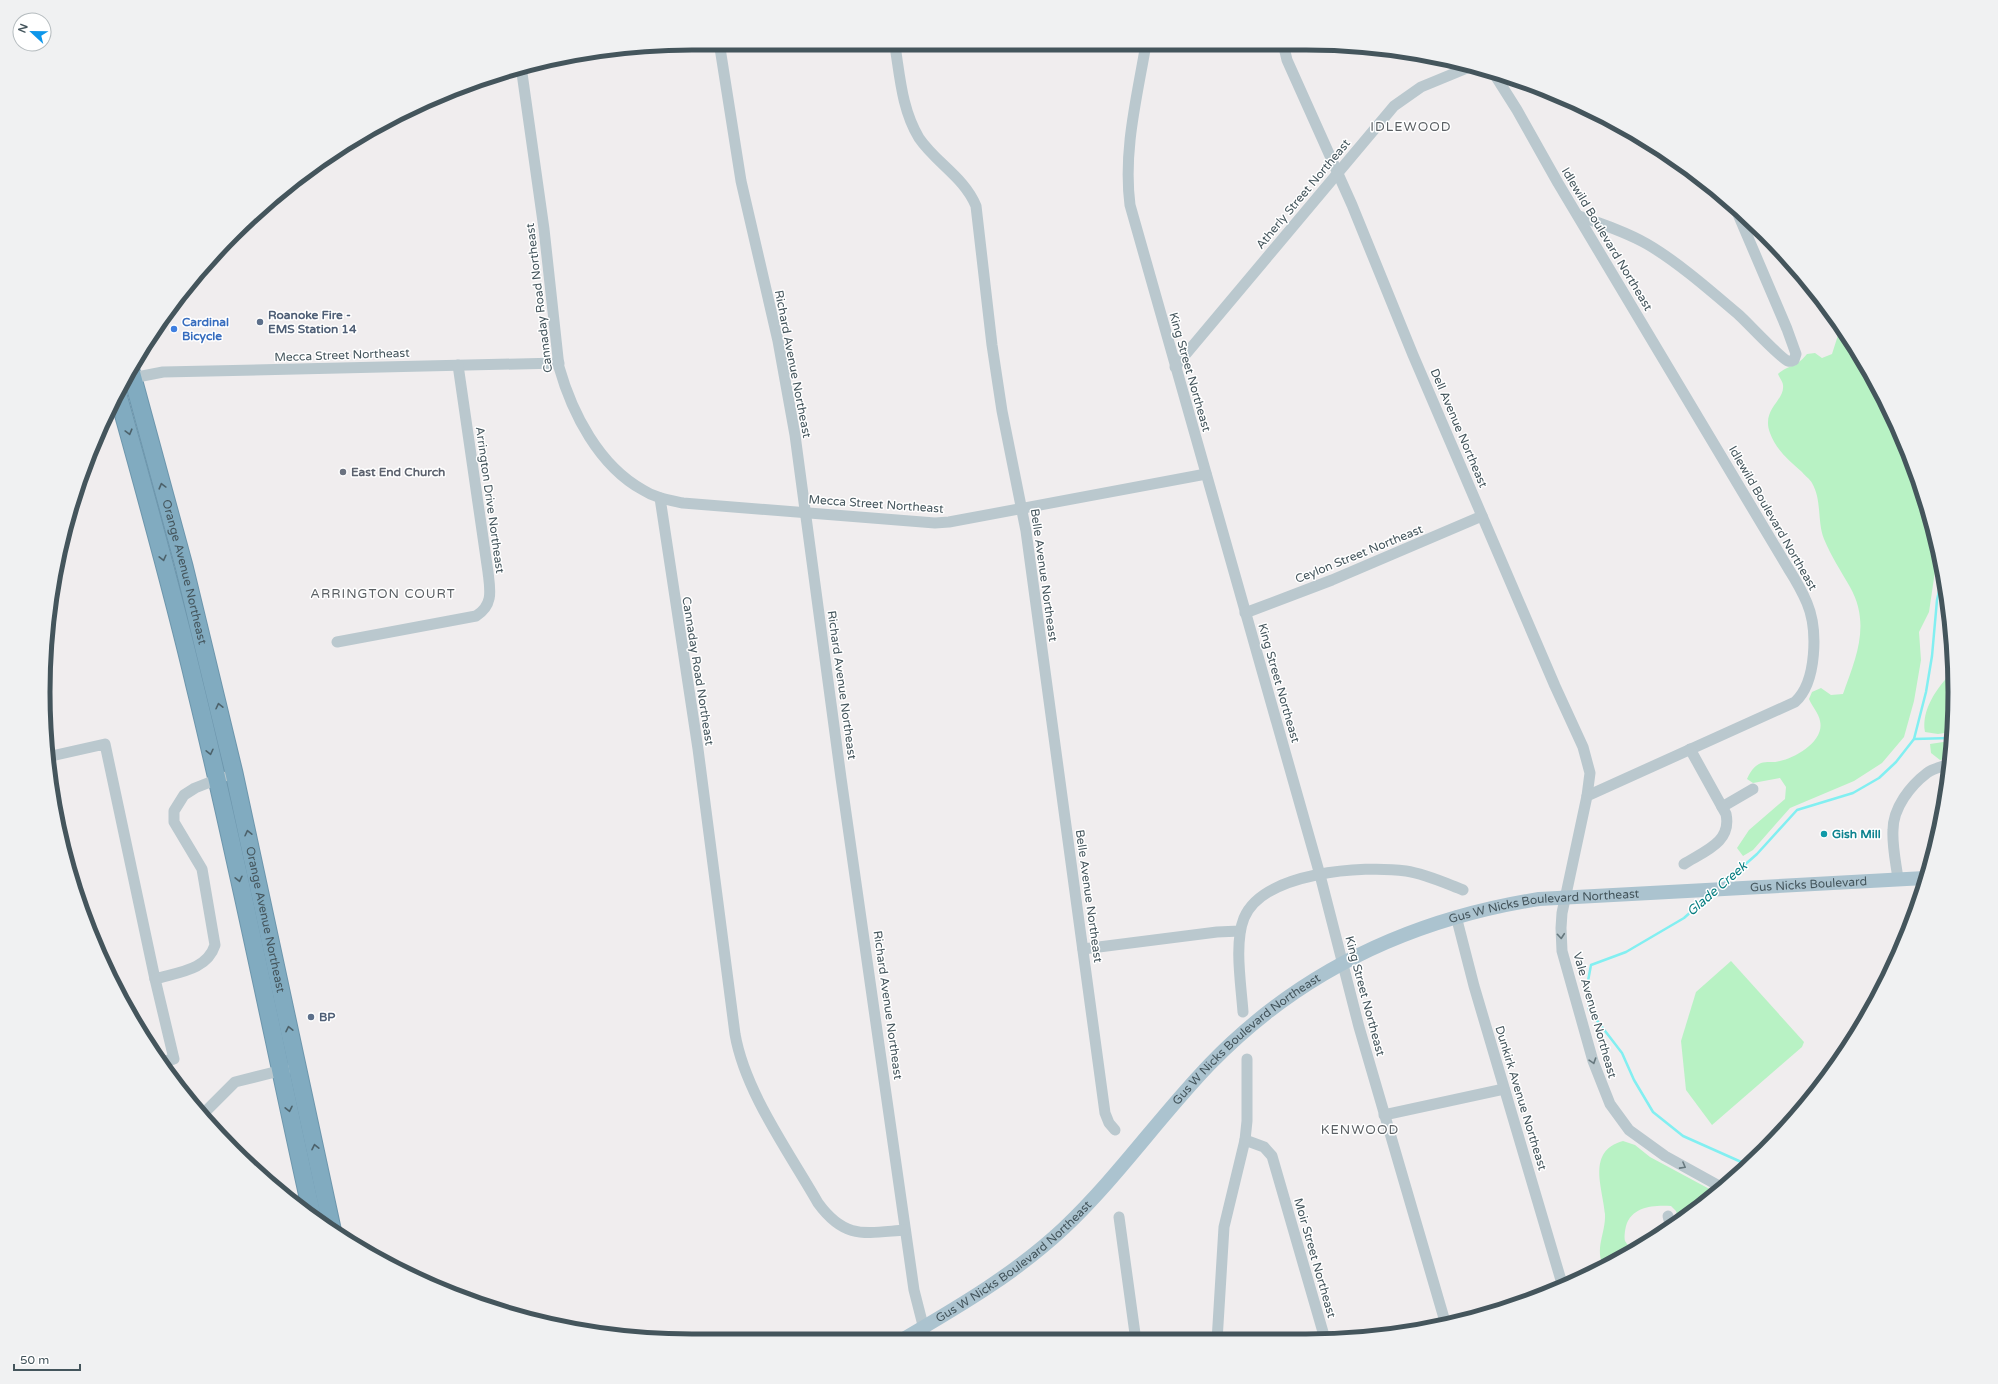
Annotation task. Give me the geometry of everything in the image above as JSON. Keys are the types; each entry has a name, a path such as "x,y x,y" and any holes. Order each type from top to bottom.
{"highway":[{"name":"Orange Avenue Northeast","path":"131,380 188,582 234,773 331,1223"},
{"name":"Orange Avenue Northeast","path":"120,401 156,532 195,686 255,949 310,1208"}],"main road":[{"name":"Gus Nicks Boulevard","path":"1670,892 1920,878"},
{"name":"Gus W Nicks Boulevard Northeast","path":"925,1334 993,1286 1043,1247 1093,1199 1192,1084 1225,1049 1274,1007 1302,987 1342,963 1386,941 1456,916 1503,905 1565,897 1670,892"}],"street":[{"name":"Richard Avenue Northeast","path":"720,50 741,181 787,388 905,1230 914,1290 925,1334"},
{"name":"Belle Avenue Northeast","path":"896,50 901,86 912,122 920,138 966,187 976,206 993,352 1002,411 1022,508 1105,1113 1109,1123 1115,1130"},
{"name":"King Street Northeast","path":"1145,50 1130,140 1128,186 1136,229 1320,875 1342,963 1384,1115 1444,1319"},
{"name":"Dell Avenue Northeast","path":"1284,50 1482,516 1586,754 1590,774 1588,796"},
{"name":"Atherly Street Northeast","path":"1175,367 1374,129 1402,99 1421,87 1463,70"},
{"name":"Cannaday Road Northeast","path":"522,73 544,229 559,363 570,401 605,458 632,484 660,498 698,749 735,1034 741,1060 749,1080 768,1117 818,1203 828,1217 848,1230 856,1232 867,1233 905,1230"},
{"name":"Idlewild Boulevard Northeast","path":"1498,80 1518,110 1579,216 1788,568 1807,603 1811,615 1813,632 1810,677 1801,696 1795,702 1588,796"},
{"path":"1579,216 1609,226 1637,239 1663,255 1731,308 1787,361 1791,361 1796,357 1794,347 1740,220"},
{"name":"Mecca Street Northeast","path":"134,376 163,372 559,363"},
{"name":"Arrington Drive Northeast","path":"337,642 476,616 482,612 489,601 490,594 458,365"},
{"name":"Mecca Street Northeast","path":"660,498 683,503 935,523 949,522 1206,474"},
{"name":"Ceylon Street Northeast","path":"1245,613 1332,580 1482,516"},
{"path":"53,756 105,744 155,978 174,1059 167,1061"},
{"path":"1684,864 1707,850 1725,835 1728,822 1722,806 1690,749"},
{"path":"1898,879 1893,830 1895,816 1902,799 1923,776 1928,772 1944,766"},
{"path":"155,978 194,968 206,961 212,954 215,945 202,869 174,822 174,811 184,795 195,788 234,773"},
{"path":"1722,806 1753,789"},
{"path":"1565,897 1588,796"},
{"path":"1243,1012 1240,931 1248,910 1261,896 1278,886 1342,870 1363,868 1390,869 1425,876 1464,890"},
{"name":"Vale Avenue Northeast","path":"1565,897 1561,928 1562,951 1593,1061 1602,1086 1620,1119 1629,1130 1650,1146 1717,1185"},
{"name":"Dunkirk Avenue Northeast","path":"1456,916 1504,1089 1561,1281"},
{"path":"1083,949 1217,932 1240,931"},
{"path":"1216,1334 1224,1227 1245,1140 1247,1115 1247,1060"},
{"path":"206,1111 235,1082 298,1067"},
{"path":"1384,1115 1504,1089"},
{"name":"Moir Street Northeast","path":"1245,1140 1267,1149 1272,1156 1324,1334"},
{"path":"1668,1216 1669,1221"},
{"path":"1119,1217 1135,1334"}],"green space":[{"path":"1839,333 1862,371 1882,408 1899,446 1914,486 1936,566 1929,612 1919,632 1921,660 1914,701 1904,737 1882,763 1854,781 1790,808 1753,850 1743,856 1737,848 1749,830 1785,799 1786,787 1780,778 1753,783 1747,779 1749,774 1761,763 1778,762 1786,759 1801,752 1813,742 1818,735 1820,721 1809,699 1812,692 1821,688 1831,695 1843,694 1853,667 1859,641 1860,614 1850,587 1824,539 1815,490 1810,480 1779,450 1770,433 1768,425 1771,411 1783,391 1783,384 1778,374 1799,362 1807,354 1815,353 1822,358 1832,354"},
{"path":"1948,677 1947,733 1938,734 1925,732 1925,716 1931,700 1940,685"},
{"path":"1946,742 1945,759 1940,760 1931,753 1930,744"},
{"path":"1731,961 1804,1042 1802,1047 1712,1125 1686,1090 1681,1041 1696,992"},
{"path":"1623,1141 1635,1145 1650,1157 1711,1190 1677,1216 1676,1211 1671,1206 1644,1208 1633,1214 1629,1219 1625,1231 1625,1241 1629,1247 1601,1262 1600,1247 1605,1214 1599,1172 1604,1153 1612,1146"}],"waterway":[{"name":"Glade Creek","path":"1723,884 1757,854 1797,810 1853,793 1879,778 1896,762 1914,739 1926,692 1932,656 1937,600 1940,588"},
{"path":"1914,739 1947,738"},
{"name":"Glade Creek","path":"1710,895 1684,918 1626,952 1591,965 1588,981 1589,1010 1622,1053 1634,1080 1653,1112 1683,1136 1742,1162"}],"place":[{"name":"Roanoke Fire - EMS Station 14","path":"260,322"},
{"name":"Cardinal Bicycle","path":"174,329"},
{"name":"East End Church","path":"343,472"},
{"name":"Gish Mill","path":"1824,834"},
{"name":"BP","path":"311,1017"}],"district":[{"name":"IDLEWOOD","path":"1411,127"},
{"name":"ARRINGTON COURT","path":"383,594"},
{"name":"KENWOOD","path":"1360,1130"}]}
